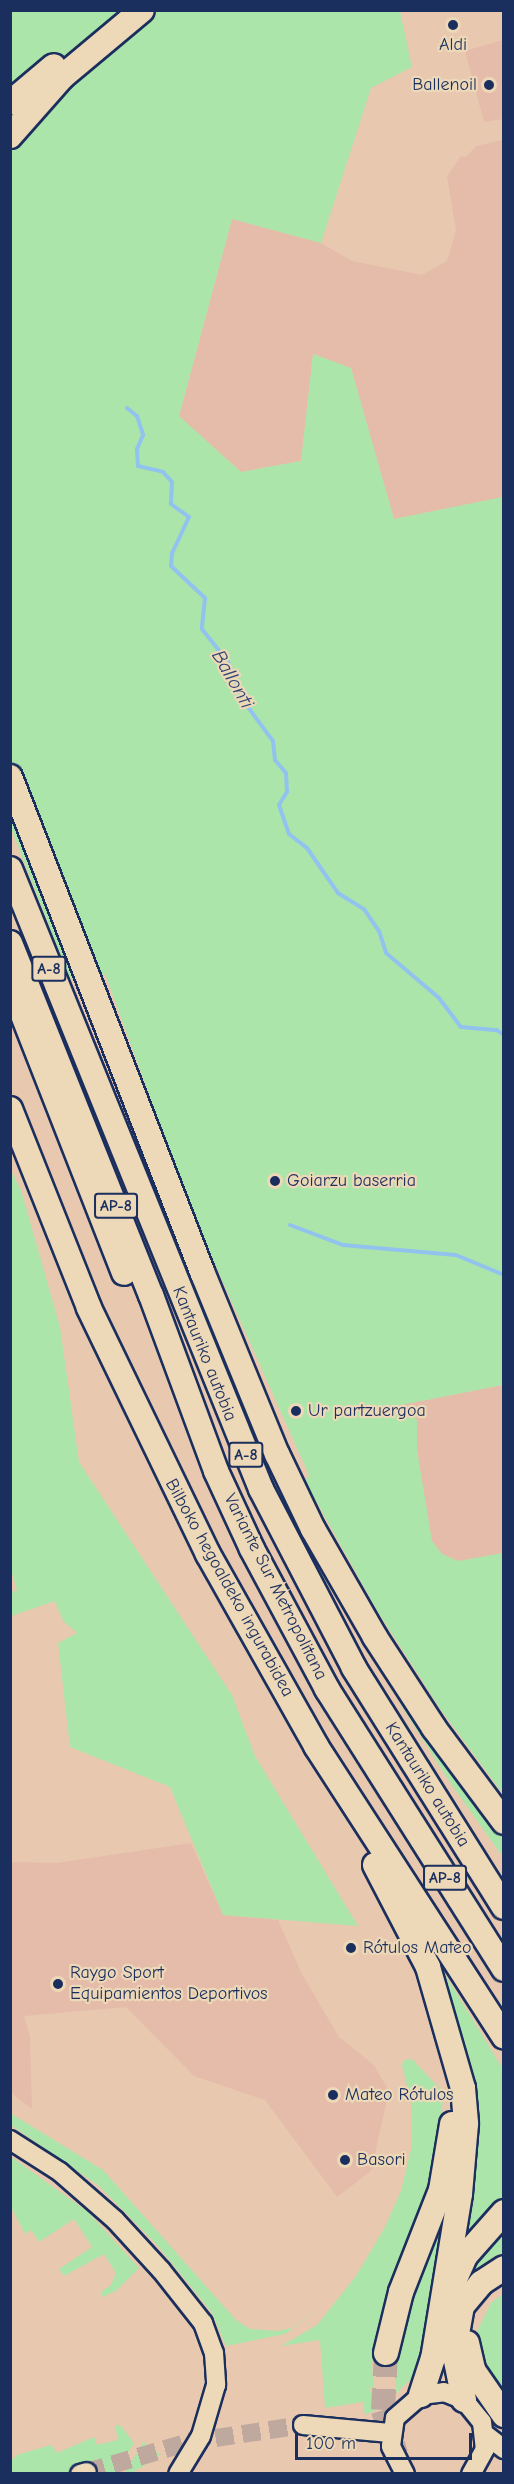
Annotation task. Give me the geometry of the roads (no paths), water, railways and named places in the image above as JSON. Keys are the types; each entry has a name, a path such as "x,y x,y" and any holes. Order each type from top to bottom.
{"highway":[{"path":"10,103 124,10"},
{"path":"10,136 62,77 142,10"},
{"path":"10,777 202,1274 277,1454 313,1528 380,1647 434,1728 504,1822"},
{"name":"Kantauriko autobia","path":"10,869 261,1489 354,1668 504,1906"},
{"name":"Variante Sur Metropolitana","path":"10,943 138,1263 216,1471 284,1613 327,1689 504,1969"},
{"path":"10,984 136,1302 216,1471"},
{"path":"10,990 21,1012"},
{"name":"Bilboko hegoaldeko ingurabidea","path":"10,1109 89,1308 159,1459 244,1622 316,1746 504,2037"},
{"path":"316,1746 323,1777 385,1883 428,1967 463,2088 465,2157 436,2339"},
{"path":"448,1819 473,1841 504,1880"},
{"path":"386,2353 401,2292 441,2190 453,2116 452,2046"},
{"path":"421,2395 455,2276 466,2254 504,2212"},
{"path":"464,2400 454,2351 455,2330 462,2306 481,2283 504,2268"},
{"path":"481,2283 466,2330 467,2349 484,2391 504,2415"}],"street":[{"path":"10,2140 60,2172 108,2214 161,2270 203,2323 214,2353 216,2385 201,2436 178,2474"},
{"path":"405,2474 395,2460 390,2433 402,2409 421,2395 444,2392 464,2400 482,2422 486,2435 485,2449 478,2473"},
{"path":"303,2425 390,2433"},
{"path":"486,2435 504,2449"}],"waterway":[{"name":"Ballonti","path":"127,408 137,416 143,435 137,449 138,466 163,472 172,482 171,504 189,517 172,553 171,566 205,598 202,629 228,662 242,699 273,741 275,760 286,773 287,792 279,805 289,834 307,848 338,893 364,909 379,931 386,953 439,998 461,1027 497,1030 504,1035"},
{"path":"290,1225 343,1245 456,1255 504,1275"}],"tunnel":[{"path":"386,2353 383,2410 396,2454"},
{"path":"87,2472 189,2442 303,2425"}],"place":[{"name":"Aldi","path":"453,25"},
{"name":"Ballenoil","path":"489,85"},
{"name":"Goiarzu baserria","path":"275,1181"},
{"name":"Ur partzuergoa","path":"296,1411"},
{"name":"Rótulos Mateo","path":"351,1948"},
{"name":"Raygo Sport Equipamientos Deportivos","path":"58,1984"},
{"name":"Mateo Rótulos","path":"333,2095"},
{"name":"Basori","path":"345,2160"}]}
